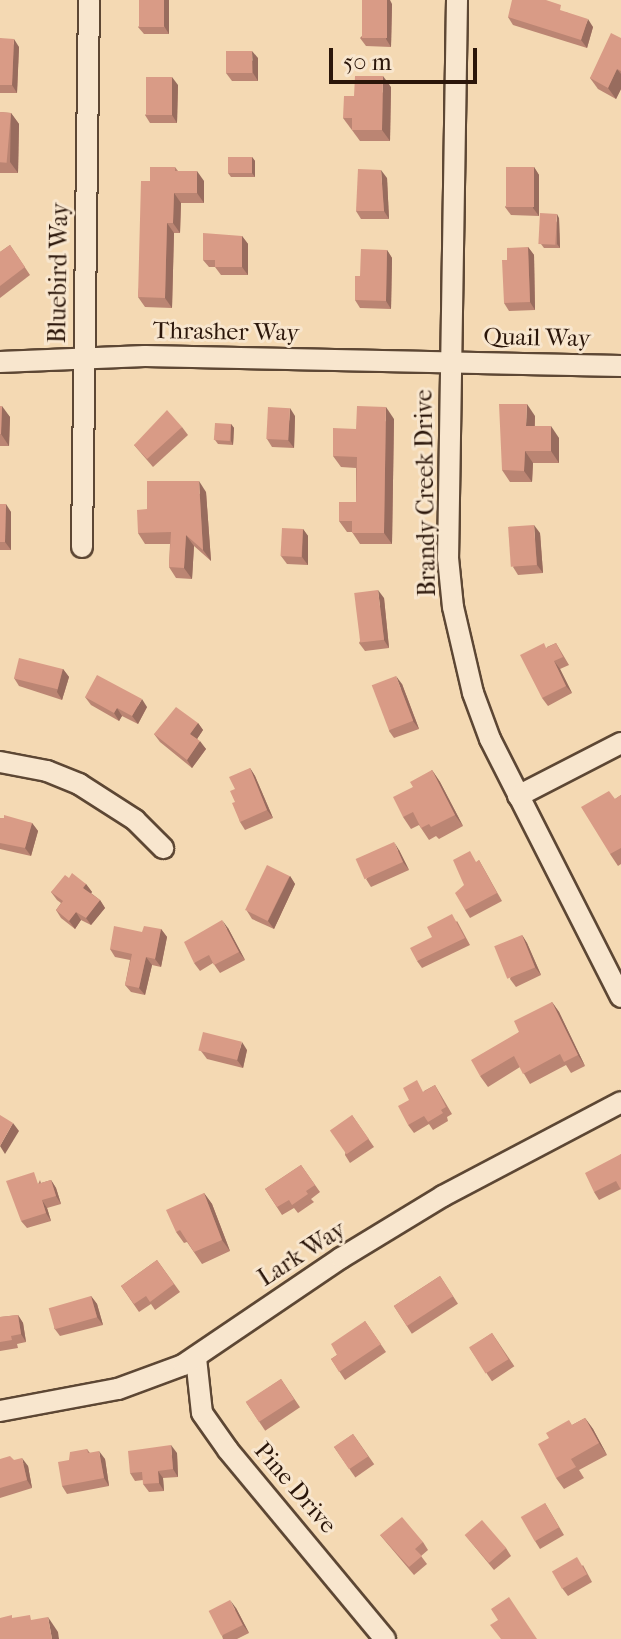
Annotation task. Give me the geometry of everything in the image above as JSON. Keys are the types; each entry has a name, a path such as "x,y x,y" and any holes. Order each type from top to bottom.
{"street":[{"name":"Bluebird Way","path":"82,547 89,0"},
{"name":"Brandy Creek Drive","path":"457,0 448,558 453,607 473,693 518,796 621,997"},
{"name":"Thrasher Way","path":"0,362 145,356 451,362"},
{"name":"Quail Way","path":"451,362 621,366"},
{"path":"518,796 621,743"},
{"path":"0,762 47,771 79,784 126,813 163,848"},
{"name":"Lark Way","path":"0,1411 118,1389 196,1358 341,1258 443,1196 621,1102"},
{"name":"Pine Drive","path":"196,1358 202,1413 228,1450 385,1639"}],"building":[{"path":"139,0 164,0 164,27 139,27"},
{"path":"362,0 387,0 387,38 362,38"},
{"path":"512,0 546,0 561,5 560,10 588,19 581,40 508,17"},
{"path":"611,33 621,38 621,71 617,69 608,88 590,78"},
{"path":"0,38 14,39 12,85 0,85"},
{"path":"226,51 252,51 252,73 226,73"},
{"path":"355,76 383,76 382,130 352,130 352,118 343,118 344,96 354,96"},
{"path":"146,77 172,77 172,115 146,115"},
{"path":"0,112 11,113 7,163 0,162"},
{"path":"228,157 252,157 252,173 228,173"},
{"path":"150,167 197,171 197,193 174,193 173,223 167,223 165,298 138,297 141,181 150,181"},
{"path":"506,167 534,167 534,207 506,207"},
{"path":"358,169 381,170 384,211 356,211"},
{"path":"540,213 557,214 555,245 538,244"},
{"path":"203,233 242,236 242,267 215,267 215,260 203,260"},
{"path":"10,245 25,267 0,286 0,252"},
{"path":"528,247 530,302 504,303 502,260 507,260 507,248"},
{"path":"361,249 387,250 386,301 355,300 355,276 360,276"},
{"path":"499,404 527,404 526,426 551,426 551,451 525,451 524,471 502,470"},
{"path":"2,406 1,434 0,434"},
{"path":"357,406 386,407 384,533 352,533 352,521 339,521 339,502 356,502 357,457 333,456 333,428 356,429"},
{"path":"268,407 290,408 288,440 266,439"},
{"path":"167,410 182,427 147,459 134,445"},
{"path":"215,423 231,424 230,441 214,440"},
{"path":"147,481 199,481 203,550 186,535 184,568 169,567 171,532 138,533 137,510 147,509"},
{"path":"0,504 6,504 5,542 0,542"},
{"path":"534,525 537,565 511,567 508,527"},
{"path":"282,528 303,529 302,557 281,556"},
{"path":"378,590 384,640 360,643 354,593"},
{"path":"544,643 546,648 556,643 563,657 554,661 566,686 542,698 520,655"},
{"path":"19,658 63,669 58,689 14,678"},
{"path":"97,675 142,699 132,716 117,708 114,713 85,697"},
{"path":"396,676 413,721 389,730 372,685"},
{"path":"176,707 198,723 190,734 200,741 187,760 154,734"},
{"path":"250,768 267,810 240,822 232,803 235,802 230,791 235,789 229,777"},
{"path":"432,770 455,815 431,827 429,824 421,828 413,812 403,817 393,797 413,787 410,782"},
{"path":"609,791 615,799 621,795 621,848 610,854 581,807"},
{"path":"4,815 32,823 25,848 0,843 0,818"},
{"path":"394,842 403,862 365,879 356,859"},
{"path":"470,851 476,862 479,860 497,893 465,910 455,893 464,885 453,860"},
{"path":"267,865 289,876 268,921 245,910"},
{"path":"72,873 86,884 83,888 100,900 86,918 76,912 69,921 56,910 63,901 51,892 65,875 69,878"},
{"path":"452,914 465,938 417,961 410,948 432,937 427,927"},
{"path":"222,920 239,952 214,965 209,955 194,963 184,942"},
{"path":"114,926 142,932 144,926 161,929 155,959 146,957 139,988 125,985 132,954 110,949"},
{"path":"522,935 535,967 507,979 494,946"},
{"path":"552,1002 578,1055 564,1062 560,1054 523,1074 514,1056 480,1076 471,1060 519,1032 514,1021"},
{"path":"203,1032 242,1042 237,1060 198,1050"},
{"path":"417,1080 423,1092 435,1085 446,1107 441,1110 443,1113 428,1122 424,1116 408,1125 398,1106 409,1100 403,1088"},
{"path":"0,1115 13,1123 0,1146"},
{"path":"352,1115 369,1139 347,1154 330,1130"},
{"path":"621,1154 621,1190 616,1181 594,1192 585,1173"},
{"path":"301,1165 315,1185 292,1205 289,1200 277,1207 265,1189"},
{"path":"34,1172 38,1184 51,1180 56,1196 42,1200 46,1213 21,1221 6,1181"},
{"path":"204,1193 222,1240 194,1252 180,1230 176,1232 166,1210"},
{"path":"157,1260 174,1284 150,1302 146,1296 134,1304 121,1286"},
{"path":"440,1276 453,1296 407,1326 394,1306"},
{"path":"91,1296 97,1317 55,1329 49,1308"},
{"path":"18,1315 21,1334 11,1336 12,1340 0,1342 0,1317"},
{"path":"365,1321 381,1344 339,1372 331,1359 337,1355 331,1344"},
{"path":"492,1333 508,1359 486,1374 469,1347"},
{"path":"281,1379 294,1399 259,1422 246,1402"},
{"path":"585,1418 599,1443 571,1459 576,1467 556,1478 538,1444 549,1438 546,1433 569,1420 572,1425"},
{"path":"353,1434 368,1456 349,1469 334,1447"},
{"path":"171,1445 173,1469 158,1471 159,1483 143,1484 142,1472 130,1473 128,1451"},
{"path":"87,1449 88,1453 99,1451 104,1478 62,1486 58,1462 69,1460 70,1452"},
{"path":"10,1456 14,1460 22,1458 27,1480 0,1488 0,1459"},
{"path":"545,1503 559,1527 535,1541 521,1517"},
{"path":"402,1517 423,1542 415,1549 422,1556 409,1567 380,1535"},
{"path":"482,1520 506,1548 489,1563 465,1535"},
{"path":"577,1557 587,1574 562,1589 552,1571"},
{"path":"509,1597 537,1639 501,1639 490,1625 498,1620 491,1609"},
{"path":"230,1600 243,1625 221,1636 209,1611"},
{"path":"12,1615 12,1618 30,1615 31,1620 48,1617 52,1639 0,1639 0,1618"}]}
